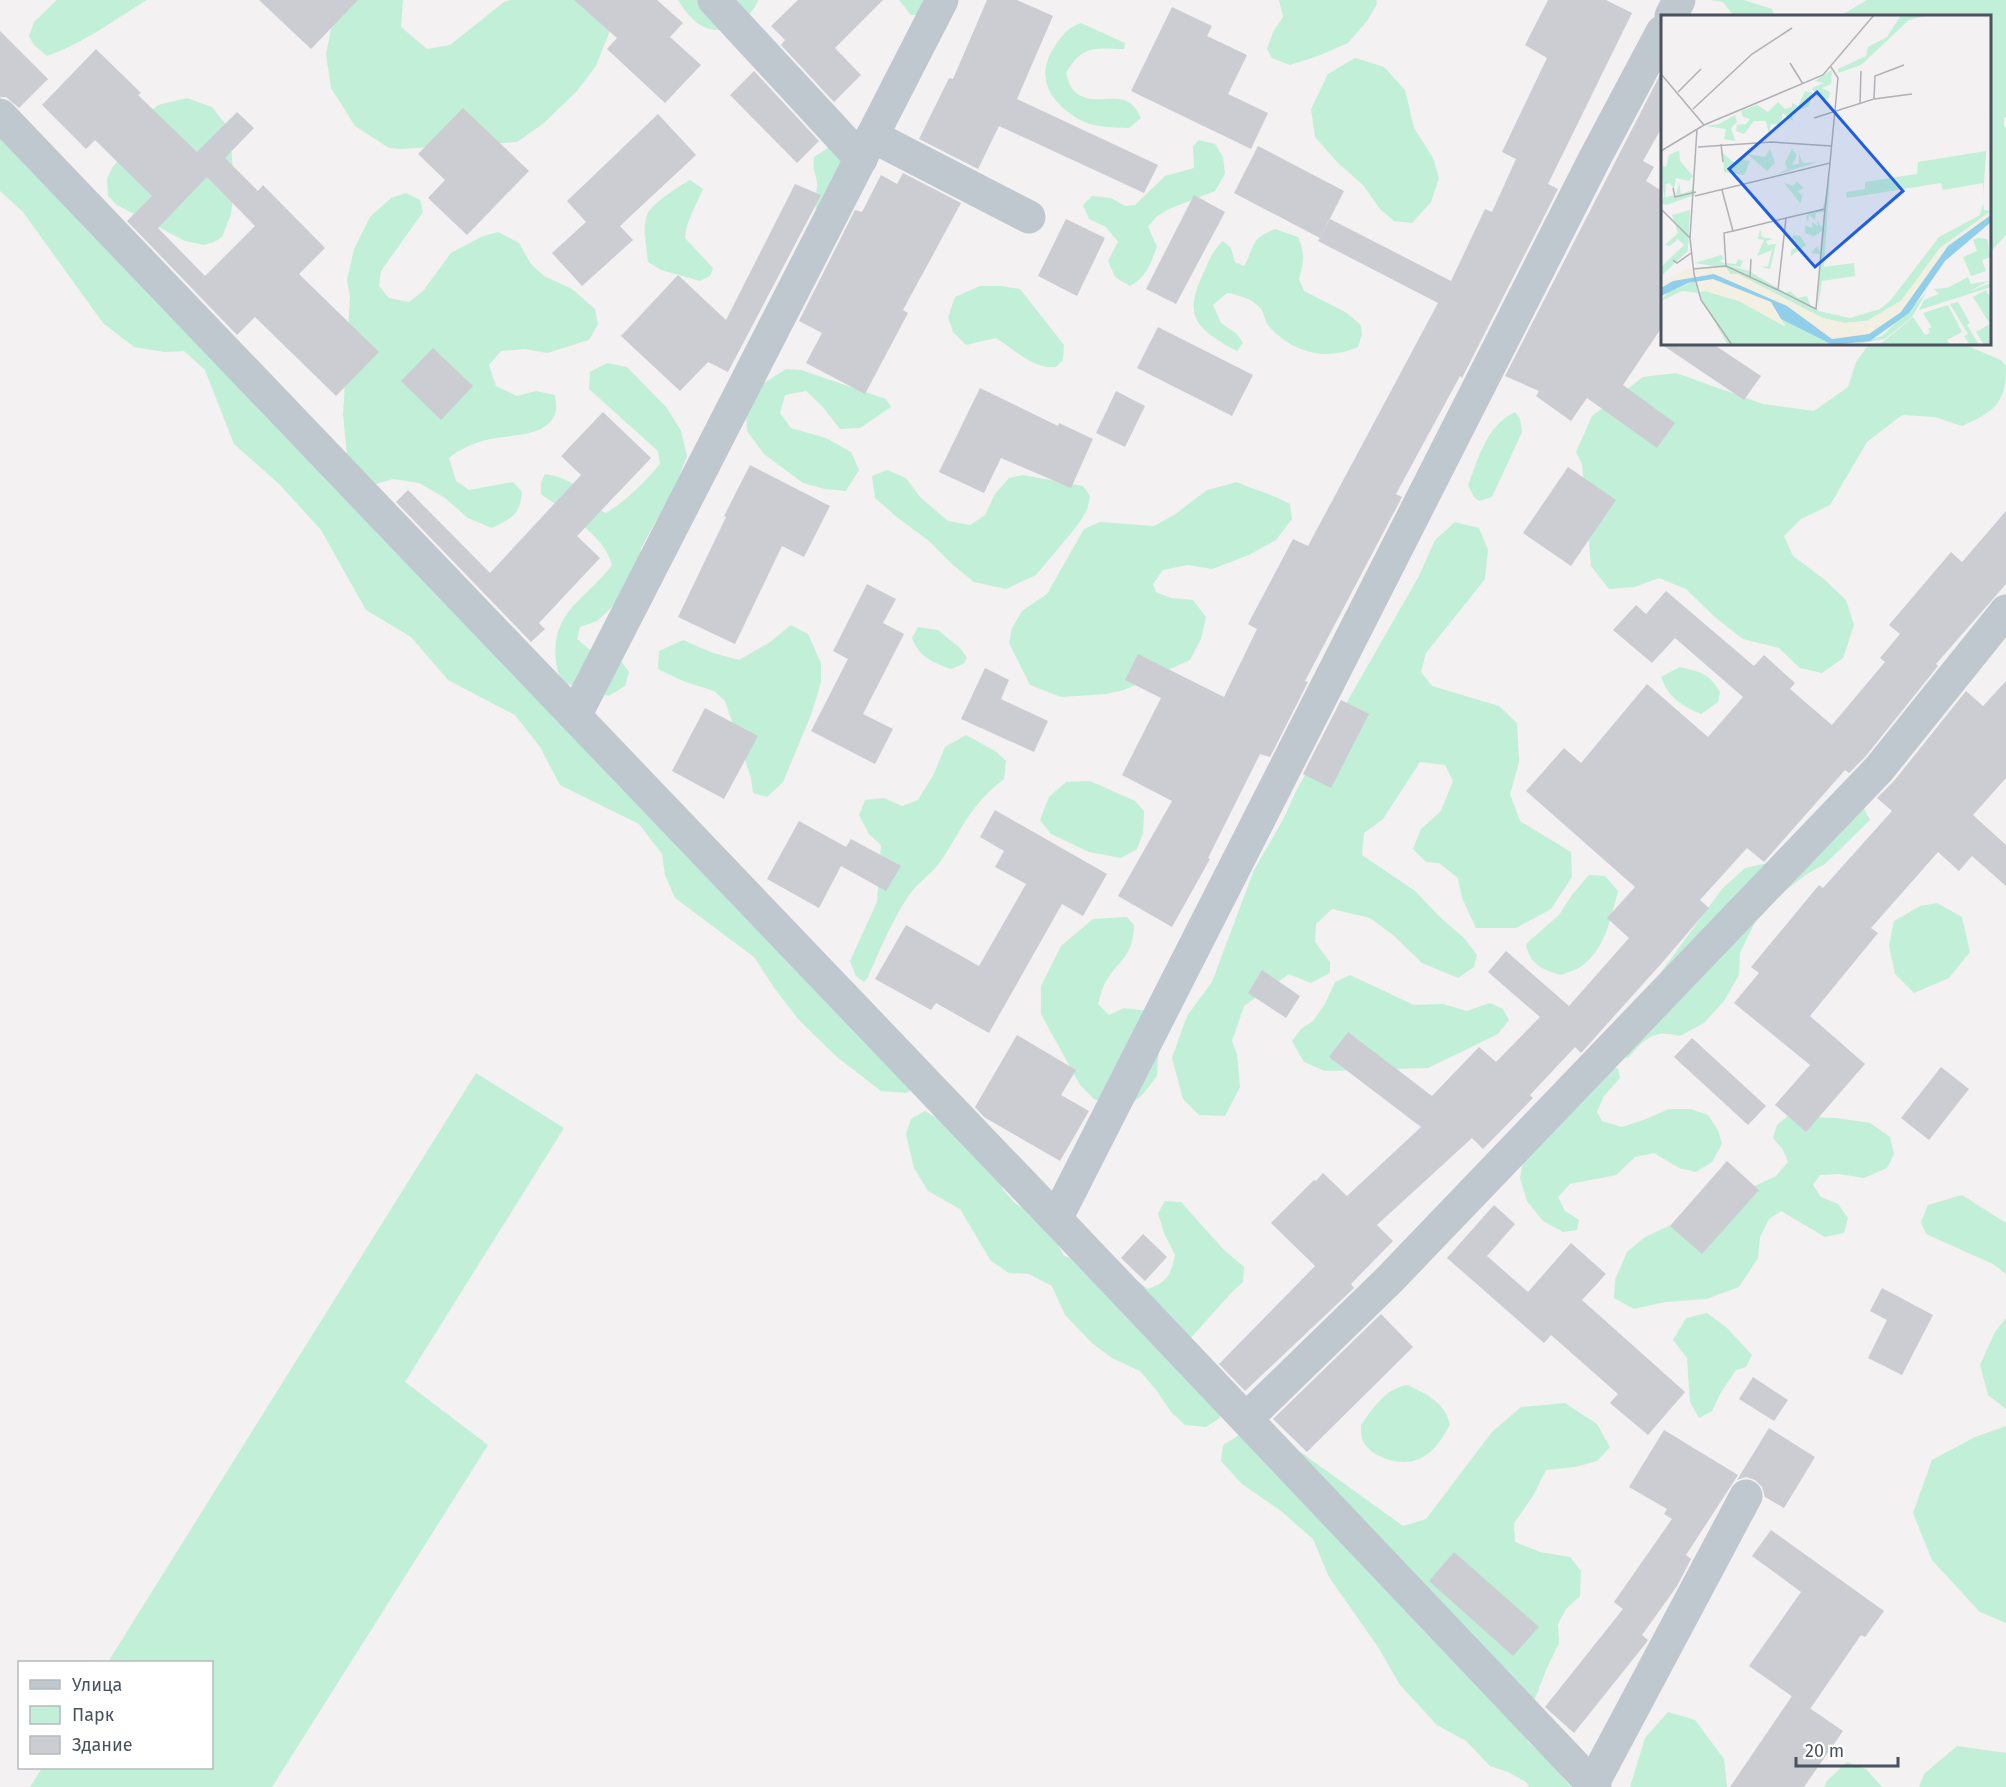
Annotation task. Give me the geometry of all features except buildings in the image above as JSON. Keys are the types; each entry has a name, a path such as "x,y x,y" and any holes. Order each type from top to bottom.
{"lane":[{"path":"714,0 867,148 1029,217"},
{"path":"575,716 942,0"},
{"path":"1672,15 1679,0"},
{"path":"1056,1219 1595,158 1661,34"},
{"path":"0,115 1056,1219 1593,1786 1746,1496"},
{"path":"1246,1419 1389,1280 1879,769 2006,611"}],"green space":[{"path":"57,0 147,0 86,38 47,56 34,45 29,36 34,22"},
{"path":"337,0 403,0 401,27 427,49 450,45 504,2 511,0 587,0 611,28 596,66 577,91 544,123 517,142 389,148 355,126 331,88 326,54"},
{"path":"678,0 758,0 743,20 718,30 696,22"},
{"path":"899,0 933,0 922,15 911,15"},
{"path":"1279,0 1376,0 1377,4 1367,21 1348,43 1290,65 1272,58 1267,49 1273,32 1283,17"},
{"path":"1711,0 1744,0 1772,9 1774,15 1733,15 1723,2"},
{"path":"1867,0 2006,0 2006,117 2004,126 2006,128 2006,235 1991,251 1991,15 1842,15"},
{"path":"1081,23 1125,43 1124,49 1097,49 1083,53 1066,73 1070,86 1082,96 1091,99 1127,101 1135,107 1141,118 1129,128 1101,126 1081,121 1065,110 1051,93 1045,74 1050,54 1065,33"},
{"path":"1355,58 1384,67 1405,90 1414,128 1433,158 1439,178 1431,202 1412,223 1394,221 1380,209 1363,185 1338,163 1315,137 1311,109 1328,74"},
{"path":"0,97 359,475 347,455 343,415 350,297 347,280 354,249 370,217 391,198 406,193 420,200 423,212 381,271 379,286 389,298 409,302 423,291 451,253 481,237 498,232 519,243 531,264 544,276 572,289 595,309 598,324 589,340 547,353 525,349 501,351 489,365 496,386 517,396 536,391 555,395 556,410 548,424 532,432 477,443 449,458 456,481 469,490 513,482 522,492 517,511 510,518 492,528 468,518 445,498 419,483 393,479 376,484 364,478 922,1079 907,1093 881,1091 837,1057 799,1020 754,957 675,898 665,875 662,854 639,824 560,785 540,747 515,715 448,680 411,637 366,610 321,530 279,484 234,444 205,370 184,351 165,352 134,347 103,323 23,212 0,191"},
{"path":"187,98 212,107 230,130 234,187 231,214 222,237 204,245 185,241 117,205 108,196 107,179 112,168 129,147 139,123 158,105"},
{"path":"1199,140 1215,144 1223,157 1225,174 1215,191 1169,209 1156,217 1148,227 1157,246 1155,252 1144,274 1130,286 1115,277 1108,261 1118,242 1106,227 1089,219 1083,205 1092,196 1111,198 1125,206 1135,205 1165,176 1194,168 1193,146"},
{"path":"856,141 817,219 814,157 831,146"},
{"path":"690,180 703,189 689,220 685,238 713,268 710,276 700,281 661,270 648,262 645,237 646,219 651,209"},
{"path":"1275,229 1298,237 1303,258 1299,279 1304,291 1347,313 1361,325 1362,335 1358,347 1334,354 1310,352 1299,348 1278,335 1269,326 1258,306 1241,296 1227,293 1213,305 1221,323 1237,334 1243,343 1237,351 1211,336 1197,320 1194,300 1197,287 1220,244 1223,241 1231,248 1235,262 1244,266 1257,240"},
{"path":"980,286 1020,289 1064,345 1063,360 1056,367 1039,365 1024,358 996,338 966,345 953,332 948,317 955,297"},
{"path":"1868,345 1965,345 2001,360 2006,366 2001,398 1983,416 1962,426 1935,417 1902,415 1867,442 1830,505 1801,519 1784,536 1793,556 1824,579 1846,600 1854,625 1843,658 1822,673 1800,668 1779,648 1743,639 1716,618 1686,589 1659,578 1634,587 1609,589 1591,566 1582,464 1576,452 1592,416 1643,377 1676,373 1763,404 1814,411 1848,387 1856,362"},
{"path":"607,363 627,367 667,408 681,431 687,456 676,485 641,548 640,566 612,607 597,621 580,627 577,639 589,649 621,661 629,672 625,686 609,696 578,688 562,680 557,668 556,644 564,618 612,565 602,544 583,525 541,494 541,482 545,474 555,476 577,487 595,506 606,513 635,491 660,464 658,451 589,389 590,372"},
{"path":"786,369 801,370 886,399 891,407 860,428 840,429 823,407 806,391 785,395 780,413 791,428 826,438 851,452 859,470 846,491 825,489 803,483 764,454 747,431 746,407 756,388"},
{"path":"1515,412 1520,419 1522,432 1492,497 1479,501 1474,497 1468,485 1480,453 1497,425"},
{"path":"887,470 906,478 920,497 948,521 970,525 985,515 995,494 1009,478 1023,475 1083,486 1090,496 1087,510 1077,526 1036,575 1006,589 974,582 929,541 875,498 872,476"},
{"path":"1237,482 1290,504 1292,519 1276,540 1249,555 1212,569 1188,565 1163,570 1153,584 1156,592 1171,598 1193,600 1206,617 1201,639 1190,660 1124,690 1106,694 1061,697 1030,685 1009,643 1012,628 1022,611 1047,594 1084,529 1100,522 1154,526 1174,515 1207,490"},
{"path":"1455,522 1479,528 1488,550 1485,579 1426,653 1421,672 1432,686 1499,706 1517,723 1519,762 1510,794 1520,821 1571,852 1572,877 1551,909 1516,928 1476,928 1462,898 1458,878 1439,863 1426,862 1413,849 1421,829 1441,811 1453,781 1445,765 1420,762 1383,819 1364,833 1362,855 1415,891 1464,938 1477,955 1474,967 1458,978 1422,963 1393,935 1370,918 1332,909 1316,924 1315,942 1330,962 1330,973 1311,983 1289,974 1244,1006 1232,1041 1237,1054 1240,1087 1225,1116 1199,1115 1183,1099 1172,1058 1187,1016 1212,982 1254,870 1285,816 1296,791 1419,576 1435,540"},
{"path":"791,625 808,634 821,663 821,682 811,715 783,782 767,797 753,793 751,778 725,701 714,691 683,681 658,669 659,651 683,640 713,653 739,660 770,642"},
{"path":"918,627 938,630 961,649 967,658 963,664 951,669 922,654 912,638"},
{"path":"1680,667 1708,677 1720,692 1718,702 1701,714 1676,700 1661,677"},
{"path":"966,735 995,751 1006,761 1004,779 983,798 940,862 909,895 864,982 856,976 850,961 877,902 881,845 869,834 859,815 865,800 884,798 902,806 918,800 934,774 945,747"},
{"path":"1090,781 1135,801 1144,811 1143,833 1137,849 1121,858 1089,852 1051,834 1040,820 1049,797 1066,782"},
{"path":"1864,809 1870,820 1825,864 1782,893 1755,922 1740,953 1739,975 1724,1001 1704,1023 1680,1036 1663,1034 1650,1037 1628,1058 1617,1055 1659,975 1722,889 1745,868 1782,860 1855,812"},
{"path":"1589,875 1605,876 1618,891 1602,941 1591,958 1581,967 1561,975 1548,971 1530,957 1526,944 1559,915"},
{"path":"1937,903 1962,917 1970,952 1949,978 1914,993 1895,974 1889,945 1894,921 1920,906"},
{"path":"1127,917 1134,925 1131,945 1104,985 1098,1004 1109,1015 1124,1008 1148,1011 1160,1032 1157,1076 1143,1094 1123,1111 1094,1099 1080,1085 1041,1014 1041,986 1061,946 1093,919"},
{"path":"1350,975 1414,1005 1443,1004 1467,1011 1490,1003 1503,1009 1509,1020 1498,1034 1428,1068 1325,1071 1304,1062 1292,1041 1301,1029 1313,1021 1325,1004 1335,982"},
{"path":"1618,1068 1620,1078 1604,1096 1597,1112 1602,1121 1622,1127 1669,1109 1690,1109 1708,1115 1718,1130 1722,1144 1712,1162 1696,1172 1679,1168 1654,1153 1635,1157 1616,1175 1570,1184 1558,1197 1565,1211 1579,1220 1577,1230 1563,1232 1543,1221 1527,1201 1520,1178 1525,1151 1605,1070"},
{"path":"476,1073 564,1128 405,1382 488,1445 272,1787 30,1787 41,1769 213,1769 213,1661 109,1661"},
{"path":"925,1111 940,1120 994,1171 1004,1191 1016,1204 1037,1215 1052,1233 1064,1256 1127,1273 1148,1289 1155,1286 1168,1277 1175,1255 1164,1233 1158,1213 1165,1201 1181,1202 1224,1250 1244,1267 1243,1282 1188,1341 1219,1406 1220,1418 1206,1427 1185,1425 1171,1412 1140,1371 1112,1358 1092,1343 1065,1315 1052,1286 1029,1274 1009,1273 991,1261 960,1209 928,1191 914,1168 906,1134 911,1119"},
{"path":"1788,1116 1836,1118 1870,1123 1890,1137 1894,1154 1887,1168 1864,1178 1839,1174 1820,1175 1813,1185 1821,1197 1838,1204 1848,1218 1844,1233 1825,1237 1781,1211 1769,1219 1760,1237 1758,1258 1739,1287 1706,1299 1665,1302 1634,1309 1614,1298 1615,1280 1627,1252 1645,1237 1776,1176 1788,1162 1783,1150 1773,1138 1777,1125"},
{"path":"1962,1195 2006,1223 2006,1274 1993,1264 1926,1234 1921,1222 1928,1205"},
{"path":"1707,1313 1727,1328 1752,1355 1746,1367 1736,1370 1712,1411 1699,1418 1690,1402 1687,1358 1673,1340 1686,1318"},
{"path":"2006,1318 2006,1409 1988,1395 1980,1365 1995,1332"},
{"path":"1408,1385 1440,1405 1450,1425 1429,1453 1412,1461 1395,1461 1379,1456 1366,1446 1362,1439 1361,1425 1387,1394"},
{"path":"1565,1403 1597,1424 1610,1447 1597,1461 1575,1467 1546,1470 1533,1496 1514,1523 1515,1542 1540,1552 1570,1557 1581,1571 1580,1596 1566,1609 1558,1624 1559,1643 1523,1730 1528,1742 1549,1761 1571,1787 1529,1787 1526,1782 1508,1772 1490,1766 1466,1741 1437,1725 1400,1685 1378,1647 1329,1577 1313,1539 1281,1511 1242,1484 1221,1461 1223,1445 1239,1435 1281,1438 1403,1526 1426,1519 1492,1432 1521,1407"},
{"path":"2006,1426 2006,1623 1980,1612 1932,1560 1913,1513 1932,1460 1975,1437"},
{"path":"1668,1712 1695,1720 1724,1759 1727,1787 1630,1787 1645,1738"},
{"path":"1957,1746 2006,1753 2006,1787 1919,1787 1924,1774"},
{"path":"1847,1762 1866,1769 1882,1787 1824,1787 1827,1781"}]}
